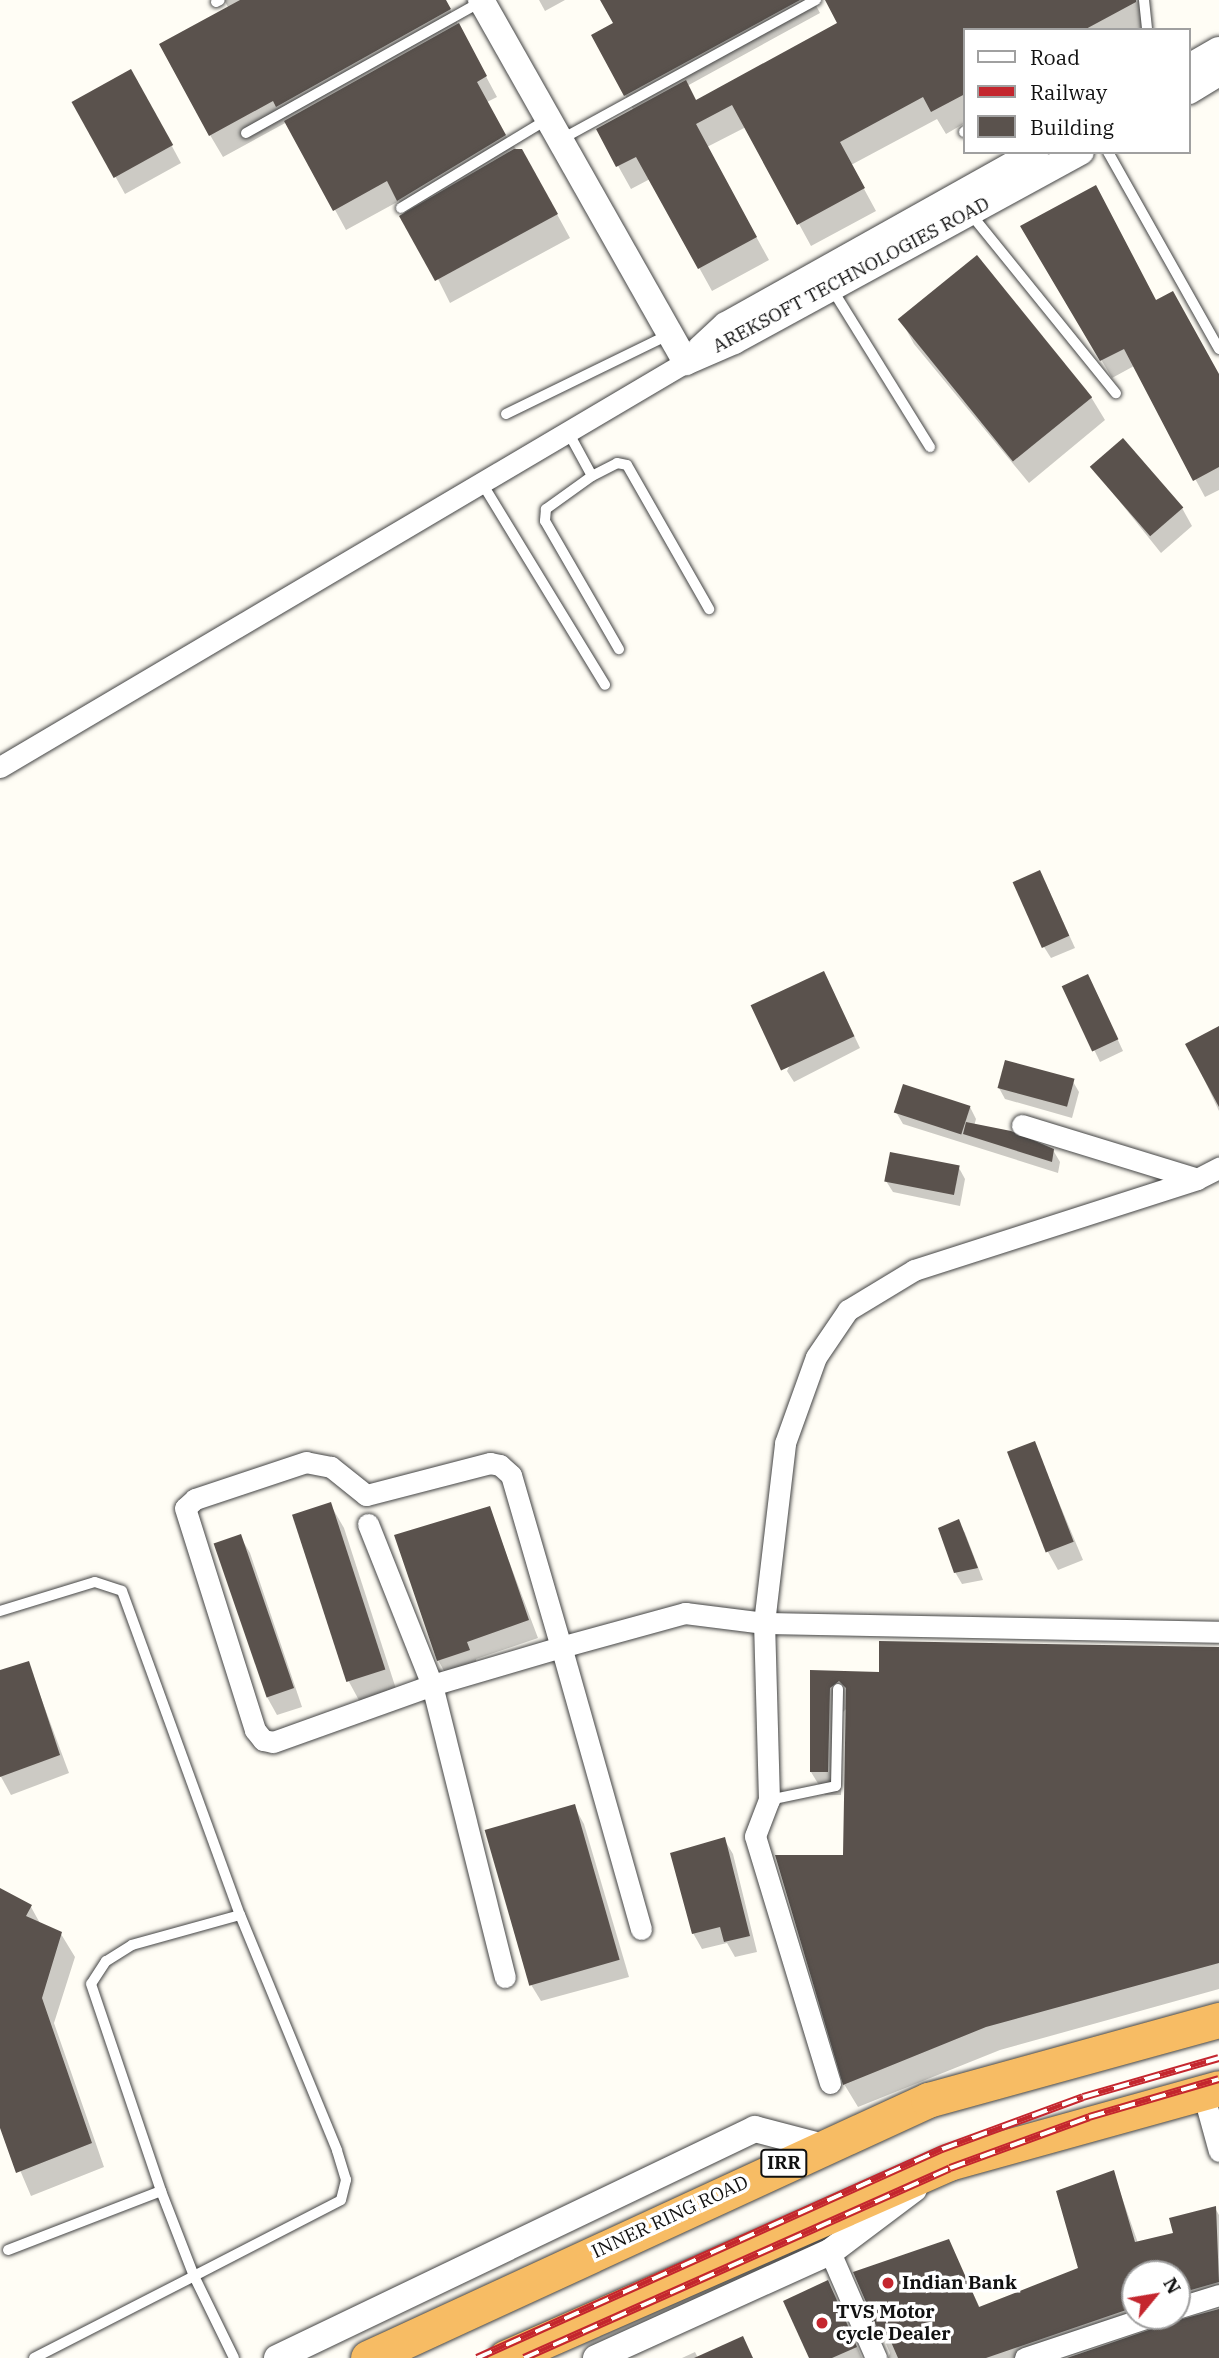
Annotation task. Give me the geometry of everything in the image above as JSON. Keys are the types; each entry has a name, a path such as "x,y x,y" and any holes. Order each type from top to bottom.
{"highway":[{"name":"INNER RING ROAD","path":"368,2358 820,2146 928,2100 1219,2020"},
{"path":"505,2358 619,2339 949,2164 1211,2090"}],"street":[{"path":"0,768 480,480 686,362 481,1"},
{"path":"1191,65 1219,50"},
{"path":"1191,90 1219,73"},
{"name":"AREKSOFT TECHNOLOGIES ROAD","path":"686,362 734,341 831,287 964,204 1033,154"},
{"name":"AREKSOFT TECHNOLOGIES ROAD","path":"686,362 726,325 964,204 1076,154"},
{"path":"1022,1125 1197,1179"},
{"path":"830,2083 755,1836 769,1800 764,1623 785,1443 816,1357 848,1310 914,1270 1197,1179 1219,1167"},
{"path":"641,1929 561,1647 511,1475 500,1465 491,1462 366,1496 331,1467 306,1462 195,1499 185,1508 251,1717 262,1740 273,1742 432,1685 561,1647 685,1613 764,1623 1219,1632"},
{"path":"368,1524 432,1685 505,1977"},
{"path":"1211,2090 1219,2151"},
{"path":"276,2358 755,2129 820,2146"},
{"path":"596,2358 619,2339 830,2252 949,2164"},
{"path":"830,2252 876,2358"},
{"path":"1191,2304 1219,2295"},
{"path":"1025,2358 1121,2326"}],"lane":[{"path":"401,208 816,0"},
{"path":"1144,0 1147,28"},
{"path":"246,133 481,1"},
{"path":"1109,154 1219,349"},
{"path":"964,204 1116,393"},
{"path":"831,287 930,447"},
{"path":"506,414 670,334"},
{"path":"567,430 592,476"},
{"path":"619,649 545,521 546,509 592,476 617,463 627,465 709,609"},
{"path":"480,480 605,685"},
{"path":"0,1611 96,1582 121,1591 240,1915 346,2180 341,2200 34,2358"},
{"path":"769,1800 836,1786 838,1689"},
{"path":"234,2358 194,2276 161,2191 91,1984 106,1961 132,1945 240,1915"},
{"path":"8,2250 161,2191"}],"building":[{"path":"240,0 446,0 451,9 276,107 273,101 209,136 159,44"},
{"path":"600,0 800,0 624,96 591,35 613,23"},
{"path":"825,0 1136,0 1088,28 964,28 964,95 931,112 923,97 840,142 865,188 797,225 732,105 696,124 757,237 698,269 636,157 616,167 596,129 686,80 696,100 837,23"},
{"path":"459,23 487,76 477,82 506,135 397,201 387,181 333,211 284,121"},
{"path":"131,69 173,145 114,178 72,102"},
{"path":"514,149 522,149 558,214 435,281 399,216"},
{"path":"1096,185 1156,300 1173,291 1219,374 1219,467 1193,481 1124,349 1100,361 1020,226"},
{"path":"977,255 1092,397 1013,461 898,319"},
{"path":"1123,438 1183,507 1150,536 1090,467"},
{"path":"1040,870 1069,936 1042,948 1013,882"},
{"path":"824,971 854,1036 781,1070 751,1005"},
{"path":"1088,974 1118,1039 1092,1052 1062,986"},
{"path":"1219,1026 1219,1107 1185,1044"},
{"path":"1005,1060 1075,1079 1067,1107 997,1088"},
{"path":"903,1084 971,1106 961,1134 894,1113"},
{"path":"966,1122 1011,1131 1054,1149 1052,1162 963,1134"},
{"path":"890,1152 960,1166 954,1195 884,1181"},
{"path":"1035,1441 1074,1542 1046,1553 1007,1452"},
{"path":"331,1502 385,1669 346,1682 292,1515"},
{"path":"490,1506 529,1620 467,1642 470,1650 437,1661 394,1535"},
{"path":"959,1519 978,1568 954,1573 938,1528"},
{"path":"241,1534 294,1688 267,1698 214,1543"},
{"path":"879,1641 1219,1647 1219,1963 986,2027 843,2085 775,1855 843,1855 846,1688 839,1681 830,1688 828,1772 810,1772 810,1670 879,1672"},
{"path":"29,1661 60,1755 0,1777 0,1670"},
{"path":"575,1804 620,1960 529,1986 485,1830"},
{"path":"725,1837 750,1936 724,1942 720,1927 692,1934 670,1853"},
{"path":"0,1888 32,1905 26,1916 62,1932 42,1998 92,2143 16,2173 0,2128"},
{"path":"1114,2170 1135,2242 1173,2233 1169,2218 1216,2206 1219,2282 1191,2290 1191,2260 1121,2260 1121,2312 986,2358 898,2358 888,2335 881,2337 853,2272 949,2239 979,2307 1078,2268 1056,2191"},
{"name":"TVS Motor cycle Dealer","path":"828,2280 857,2347 832,2358 809,2358 783,2301"},
{"path":"1219,2309 1219,2358 1067,2358 1149,2330 1191,2330 1191,2317"},
{"path":"743,2336 753,2358 694,2358"}],"railway":[{"path":"477,2358 942,2149 1083,2097 1219,2058"},
{"path":"524,2358 950,2168 1089,2117 1219,2079"}],"place":[{"name":"Indian Bank","path":"888,2283"},
{"name":"TVS Motor cycle Dealer","path":"822,2323"}]}
